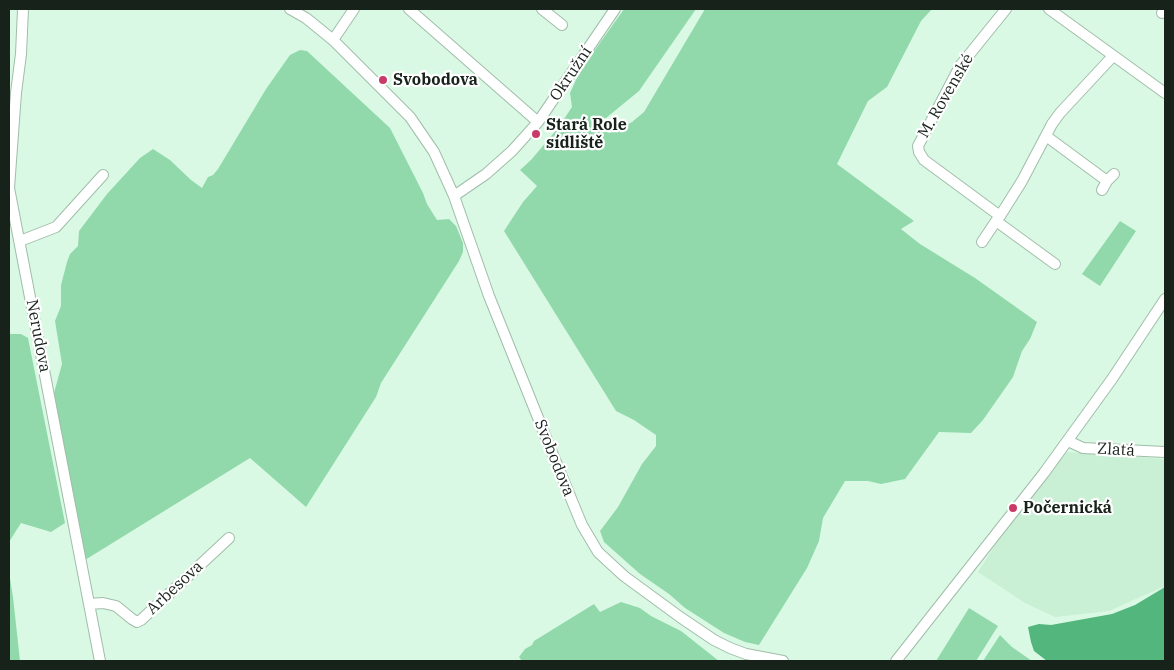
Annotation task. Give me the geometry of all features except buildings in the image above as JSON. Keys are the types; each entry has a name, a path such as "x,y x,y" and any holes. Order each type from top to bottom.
{"street":[{"name":"Nerudova","path":"24,9 21,54 12,91 9,188 100,661"},
{"name":"Svobodova","path":"290,9 306,18 333,40 410,117 434,152 454,196 489,296 551,450 582,525 598,552 624,576 680,618 714,640 746,654 783,661"},
{"path":"333,40 354,9"},
{"path":"408,9 538,122"},
{"path":"544,9 562,26"},
{"name":"Okružní","path":"454,196 486,174 512,152 538,122 615,9"},
{"name":"M. Rovenské","path":"1006,9 960,66 920,140 919,152 924,160 1055,264"},
{"path":"1049,9 1165,92"},
{"path":"982,242 1022,181 1052,124 1113,56"},
{"path":"1046,136 1110,177 1102,190"},
{"path":"20,241 56,227 103,175"},
{"path":"896,661 1044,474 1112,379 1165,299"},
{"name":"Zlatá","path":"1068,441 1083,448 1165,452"},
{"name":"Arbesova","path":"89,604 103,603 116,606 137,622 229,538"}],"shaded area":[{"path":"624,9 696,9 639,91 606,118 592,120 595,128 610,133 632,122 644,112 705,9 932,9 921,21 887,87 868,101 837,164 914,221 901,229 920,244 975,278 1037,322 1030,339 1022,351 1013,377 983,420 971,433 939,432 905,479 881,484 868,481 845,481 823,518 819,541 807,568 759,645 745,642 724,633 685,608 669,594 640,574 604,542 600,531 618,507 642,464 656,446 656,435 634,420 616,411 504,231 523,202 537,186 520,170 558,128 572,107 570,93 580,71"},
{"path":"300,50 307,51 390,128 427,204 437,220 449,219 456,226 463,243 463,252 381,383 376,397 306,507 250,458 85,560 54,393 62,364 55,321 61,306 61,285 67,262 70,254 78,246 79,231 107,194 140,158 153,149 170,160 202,188 208,177 213,175 218,169 266,89 290,55"},
{"path":"1120,221 1136,231 1100,286 1082,274"},
{"path":"9,334 21,334 28,338 65,523 51,532 21,523 9,542"},
{"path":"1065,452 1165,459 1165,586 1109,611 1055,617 1025,603 978,572 995,545"},
{"path":"9,572 13,597 20,661 9,661"},
{"path":"1165,587 1165,661 1047,661 1034,651 1028,627 1039,624 1051,625 1112,614 1135,605"},
{"path":"621,602 640,608 651,616 681,631 719,661 522,661 519,657 534,641 594,604 600,612"},
{"path":"969,608 998,626 976,661 936,661"},
{"path":"1000,635 1012,647 1032,661 983,661"}],"place":[{"name":"Svobodova","path":"383,80"},
{"name":"Stará Role sídliště","path":"536,134"},
{"name":"Počernická","path":"1013,508"}]}
